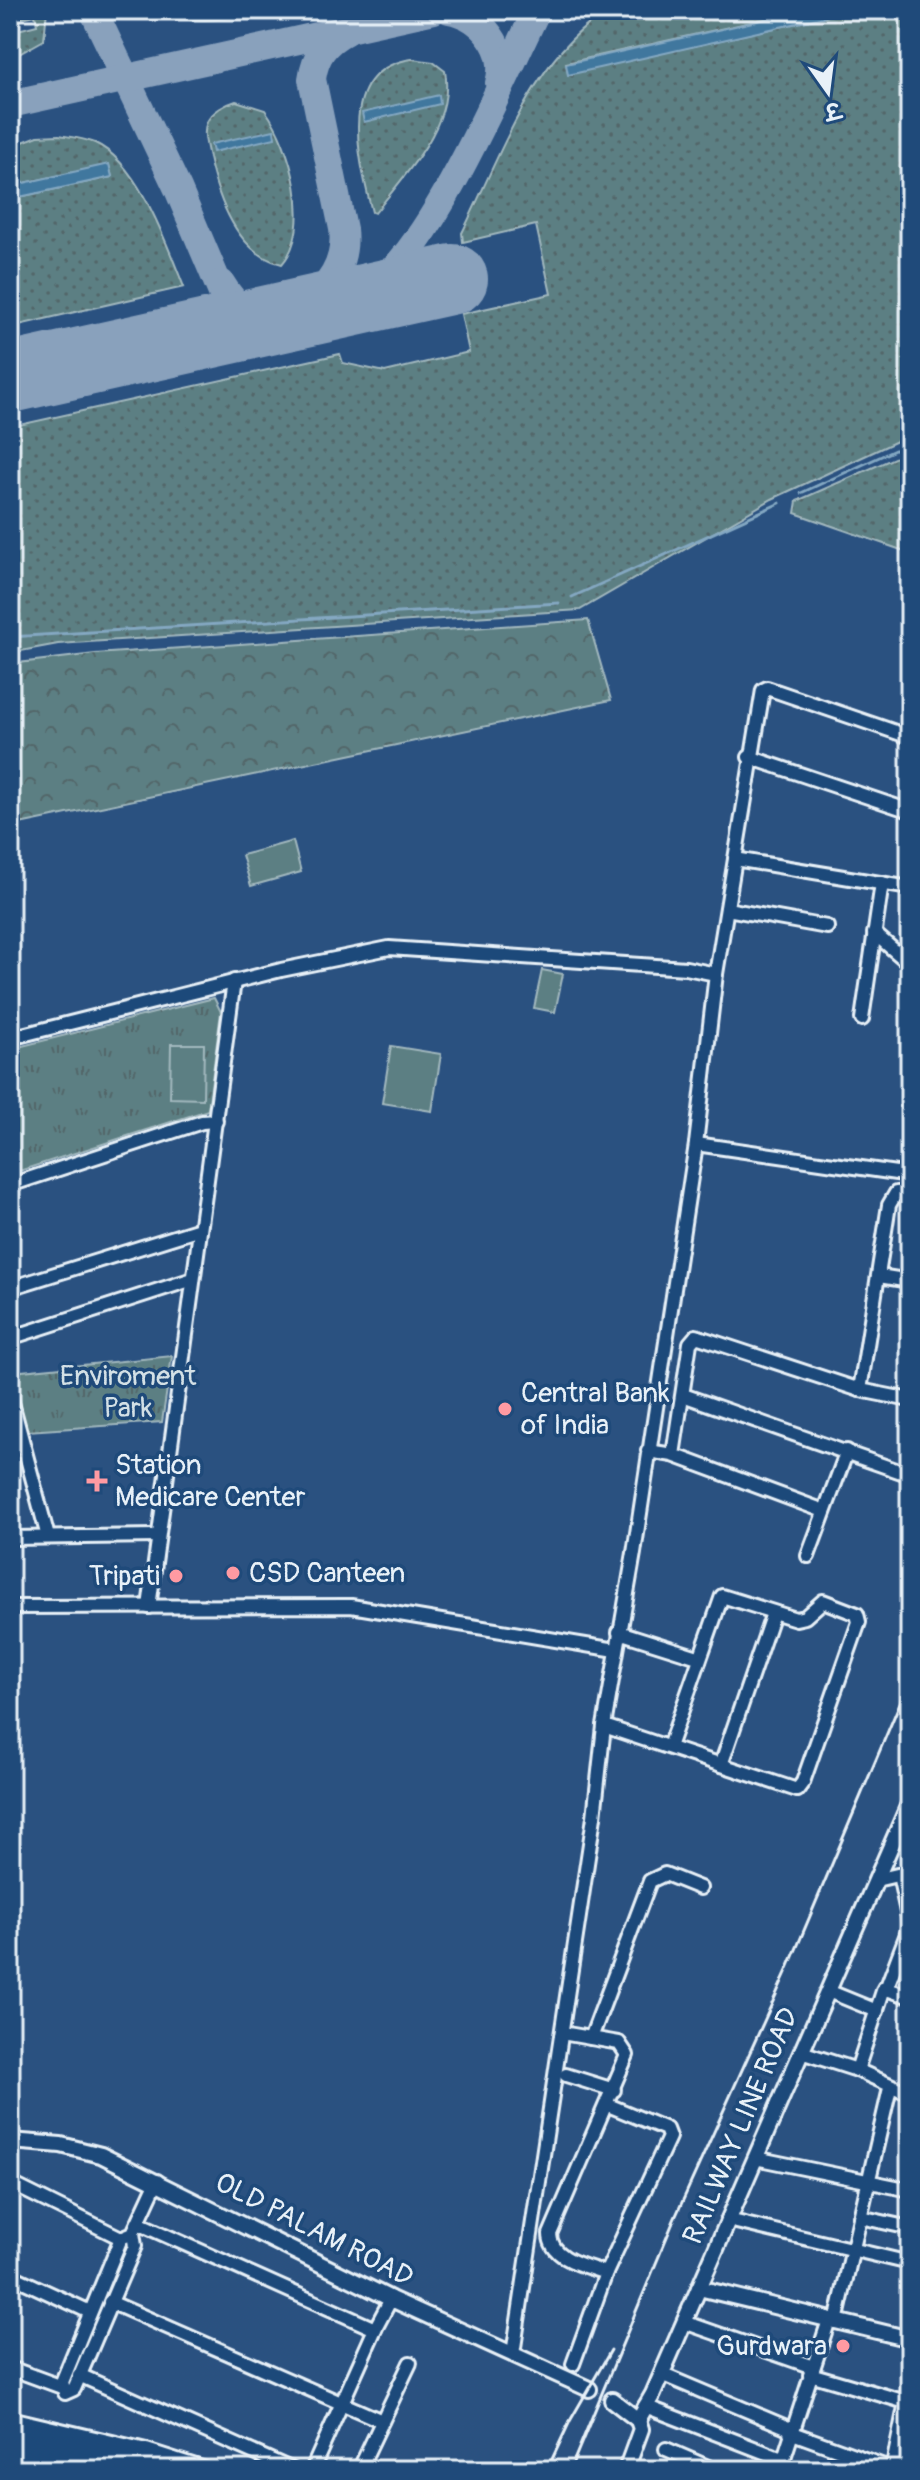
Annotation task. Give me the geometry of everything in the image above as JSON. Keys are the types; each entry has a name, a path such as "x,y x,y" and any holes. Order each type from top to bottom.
{"main road":[{"path":"10,2428 162,2470"},
{"path":"10,2442 110,2470"}],"street":[{"path":"513,2354 594,1817 604,1726 696,1144 716,974 749,757 765,688 910,737"},
{"path":"749,757 910,811"},
{"path":"735,859 910,888"},
{"path":"862,1019 882,883"},
{"path":"727,909 827,927"},
{"path":"874,933 910,964"},
{"path":"10,1038 234,981 389,948 686,968 716,974"},
{"path":"149,1607 234,981"},
{"path":"10,1185 202,1122 216,1121"},
{"path":"696,1144 910,1175"},
{"path":"860,1390 889,1205 896,1193 910,1192"},
{"path":"10,1288 200,1229"},
{"path":"879,1276 910,1281"},
{"path":"10,1320 12,1337 193,1279"},
{"path":"673,1455 690,1343 696,1336 860,1390 910,1400"},
{"path":"10,1395 48,1537"},
{"path":"683,1395 910,1475"},
{"path":"648,1451 673,1455 824,1511"},
{"path":"808,1556 847,1451"},
{"path":"10,1538 158,1536"},
{"path":"604,1726 790,1790 799,1789 859,1622 855,1611 828,1601 818,1602 799,1619 722,1596 698,1657 669,1747"},
{"path":"10,1607 351,1606 616,1650"},
{"path":"721,1765 773,1613"},
{"path":"619,1632 698,1657"},
{"name":"RAILWAY LINE ROAD","path":"626,2470 641,2429 638,2420 699,2288 910,1802"},
{"path":"591,2038 650,1881 665,1874 700,1888"},
{"path":"857,2070 886,1989 904,1960 910,1926 904,1874 876,1880"},
{"path":"886,1989 910,1997"},
{"path":"828,1991 877,2011"},
{"path":"562,2033 619,2043 625,2048 626,2058 614,2090 550,2237 552,2246 563,2255 606,2273"},
{"path":"801,2052 857,2070 890,2088 910,2094"},
{"path":"566,2075 614,2090"},
{"path":"645,2406 784,2466 791,2430 811,2371 833,2321 853,2250 890,2088"},
{"path":"573,2364 606,2273 669,2137 666,2129 608,2105"},
{"name":"OLD PALAM ROAD","path":"10,2141 61,2145 101,2155 391,2299 589,2389"},
{"path":"755,2158 910,2190"},
{"path":"62,2387 90,2312 157,2181"},
{"path":"10,2183 375,2329"},
{"path":"860,2217 910,2228"},
{"path":"728,2220 910,2263"},
{"path":"10,2368 71,2393 135,2246 131,2231"},
{"path":"10,2275 90,2312"},
{"path":"699,2288 910,2339"},
{"path":"312,2470 391,2299"},
{"path":"110,2302 382,2421"},
{"path":"684,2322 811,2371 906,2402"},
{"path":"359,2470 410,2363"},
{"path":"661,2374 892,2470 910,2383"},
{"path":"79,2375 293,2470"},
{"path":"612,2400 638,2420"},
{"path":"10,2419 146,2451 205,2470"},
{"path":"666,2449 715,2470"},
{"path":"10,2454 32,2465 75,2470"}],"green space":[{"path":"10,10 47,10 44,40 10,59 10,32 37,25 35,15 10,21"},
{"path":"154,10 287,10 202,20 170,16"},
{"path":"610,10 806,10 566,63 568,74 855,10 910,10 910,435 772,499 580,610 58,644 10,653 10,427 340,354 343,363 385,372 469,352 461,314 551,294 536,225 463,242 462,233 505,141 540,79 560,52 584,28"},
{"path":"412,59 433,62 445,71 446,91 442,110 425,148 375,213 372,212 367,191 359,143 358,120 362,98 371,80 388,67"},
{"path":"236,101 265,110 275,125 290,165 298,209 292,248 282,264 266,258 242,237 224,206 213,174 205,140 206,126 216,111"},
{"path":"59,135 95,143 111,153 125,168 150,207 184,287 10,327 10,199 112,177 109,165 10,186 10,147 38,136"},
{"path":"910,451 910,553 795,513 797,501"},
{"path":"588,620 611,700 10,826 10,664 95,654"},
{"path":"293,841 301,872 251,886 242,855"},
{"path":"542,970 563,974 555,1012 534,1008"},
{"path":"214,998 221,1012 208,1110 10,1174 10,1049"},
{"path":"171,1044 204,1044 203,1099 170,1098"},
{"path":"391,1046 441,1054 432,1111 382,1103"},
{"name":"Enviroment Park","path":"172,1356 162,1422 27,1431 12,1372"}],"water":[{"path":"806,10 855,10 568,75 566,64"},
{"path":"439,95 440,104 364,122 362,113"},
{"path":"274,130 275,138 213,152 211,144"},
{"path":"109,164 112,177 10,199 10,186"}],"waterway":[{"path":"801,493 910,443"},
{"path":"572,597 780,503"},
{"path":"10,637 559,603"}],"taxiway":[{"path":"93,10 178,189 225,300 222,320 212,329 192,338"},
{"path":"10,104 434,10"},
{"path":"449,10 472,19 490,36 500,58 499,83"},
{"path":"325,308 365,294 390,274 415,243 462,164 537,10"},
{"path":"286,317 320,292 329,282 341,258 343,229 312,79 322,50 346,31"},
{"path":"221,283 245,311 261,317 281,318"}],"runway":[{"path":"10,378 453,279"}],"railway":[{"path":"570,2470 674,2220 789,1966 910,1679"},
{"path":"547,2470 570,2421 611,2350"}],"place":[{"name":"Central Bank of India","path":"505,1409"},
{"name":"Station Medicare Center","path":"97,1481"},
{"name":"CSD Canteen","path":"233,1573"},
{"name":"Tripati","path":"176,1576"},
{"name":"Gurdwara","path":"843,2346"}]}
